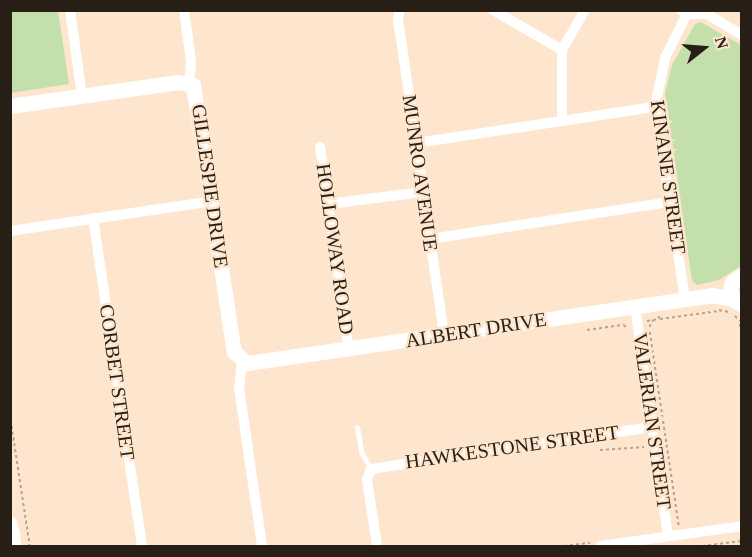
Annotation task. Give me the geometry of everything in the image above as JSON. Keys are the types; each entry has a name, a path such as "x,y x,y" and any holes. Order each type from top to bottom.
{"street":[{"path":"70,10 82,96"},
{"path":"184,10 191,62 189,83"},
{"name":"MUNRO AVENUE","path":"400,10 398,19 444,335"},
{"path":"493,10 562,50"},
{"path":"562,121 562,50 585,10"},
{"path":"684,12 707,14 741,35"},
{"name":"KINANE STREET","path":"684,12 665,58 655,107 685,299"},
{"name":"GILLESPIE DRIVE","path":"10,106 189,83 196,92 234,352 242,361"},
{"path":"416,143 655,107"},
{"name":"HOLLOWAY ROAD","path":"320,147 349,350"},
{"path":"328,204 423,192"},
{"path":"10,231 212,201"},
{"path":"430,239 670,202"},
{"name":"CORBET STREET","path":"93,218 142,546"},
{"name":"ALBERT DRIVE","path":"242,361 252,363 349,350 711,295 738,300"},
{"name":"VALERIAN STREET","path":"634,307 668,536"},
{"path":"242,361 239,388 262,546"},
{"name":"HAWKESTONE STREET","path":"371,469 652,427"},
{"path":"371,469 367,480 377,546"},
{"path":"10,524 14,546"},
{"path":"596,544 741,526"}],"lane":[{"path":"357,427 362,453 371,469"}],"path":[{"path":"738,300 741,332"},
{"path":"659,320 719,310"},
{"path":"653,320 649,326 678,526 683,530"},
{"path":"624,325 629,332"},
{"path":"10,414 30,546"},
{"path":"600,450 640,445 646,452"},
{"path":"702,546 741,541"},
{"path":"564,546 596,544"}],"green space":[{"path":"11,10 58,11 69,84 11,93"},
{"path":"701,22 741,45 742,265 719,280 697,285 692,281 665,93 672,65 695,24"}]}
